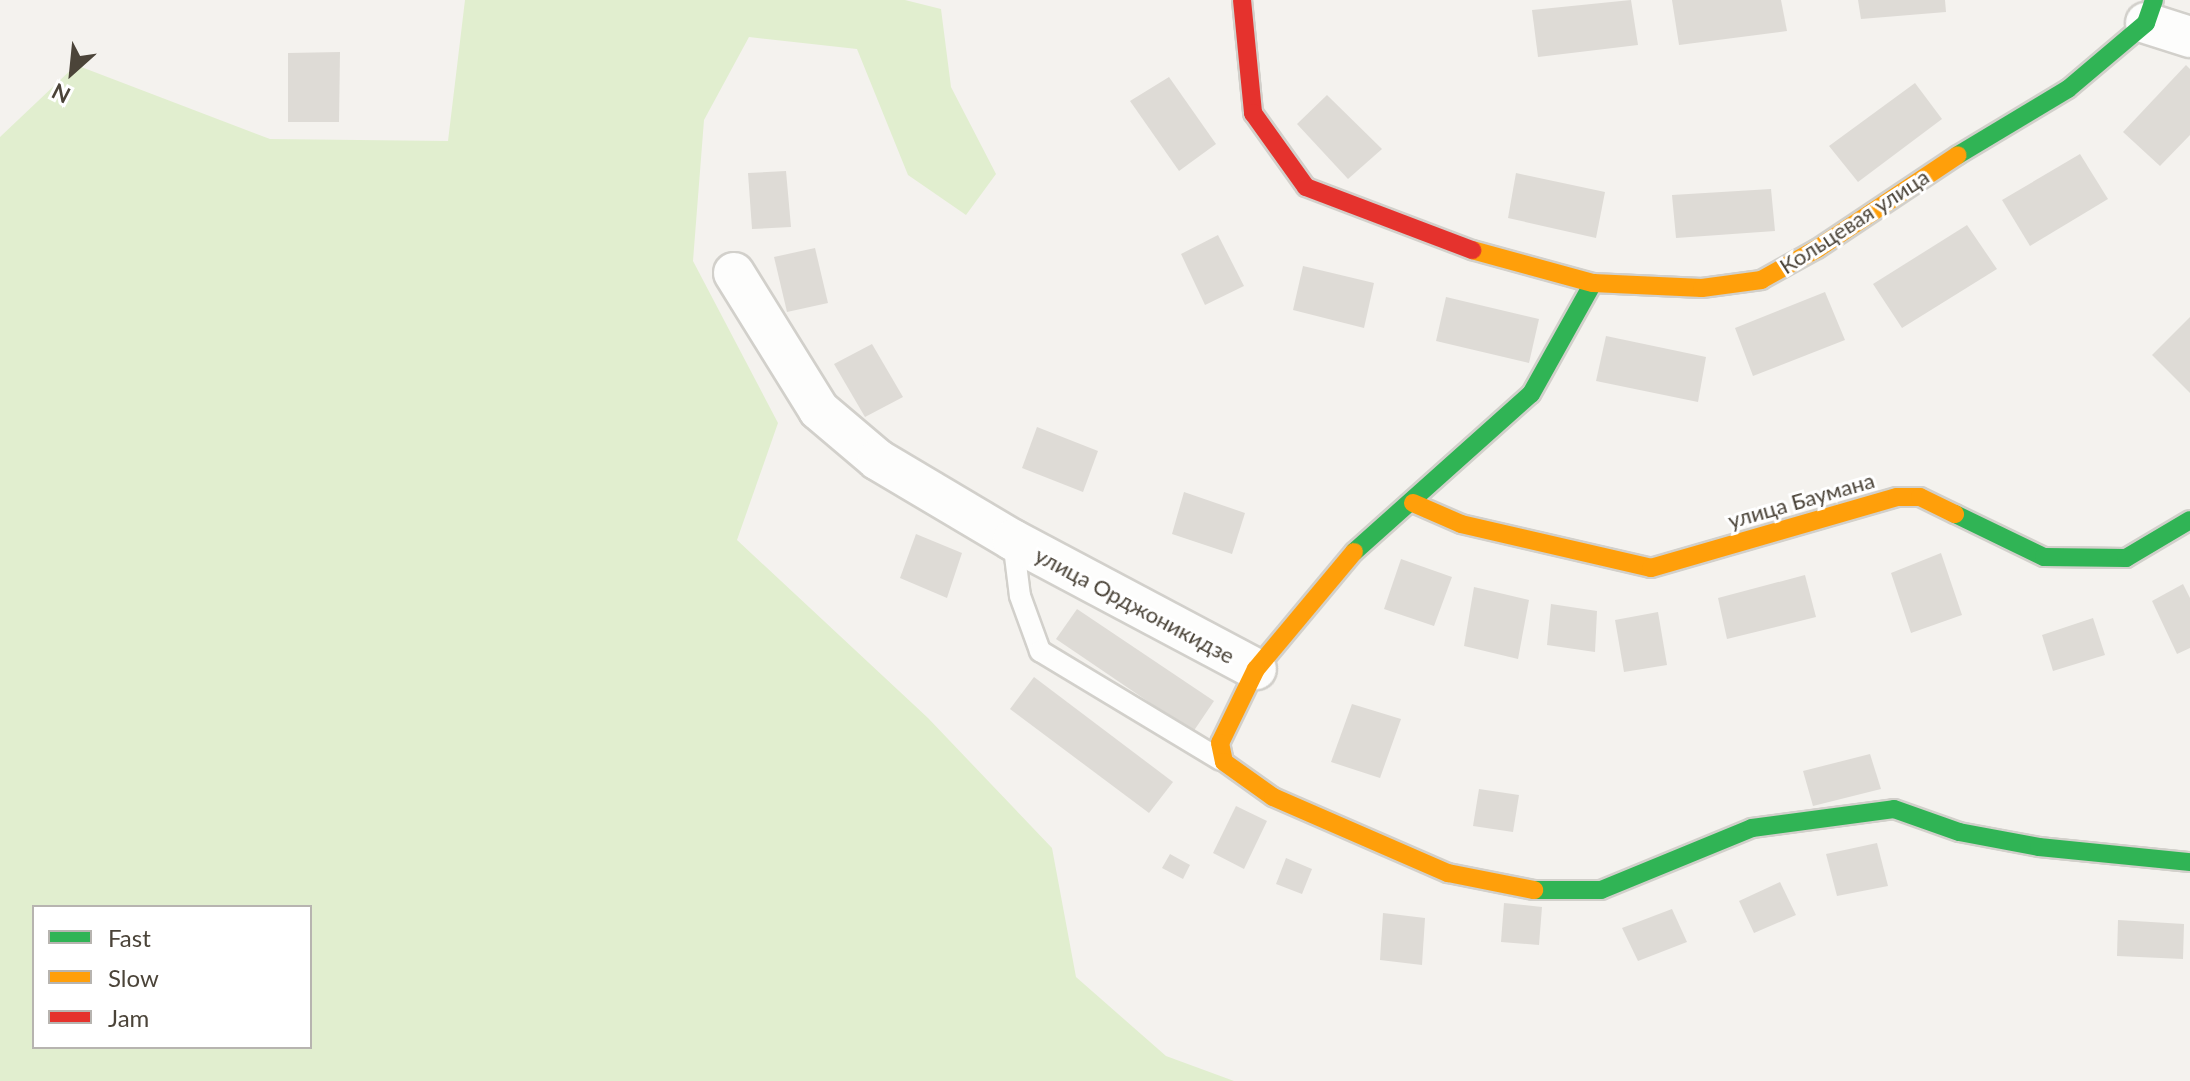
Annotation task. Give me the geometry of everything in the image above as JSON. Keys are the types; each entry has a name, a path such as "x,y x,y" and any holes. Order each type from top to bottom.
{"street":[{"name":"Кольцевая улица","path":"1242,0 1253,113 1306,187 1494,258 1593,283 1702,288 1761,280 1817,249 1948,161 2068,89 2150,12 2190,37"},
{"name":"улица Орджоникидзе","path":"734,273 819,410 878,460 1013,540 1256,669 1220,743 1224,762"},
{"path":"1256,669 1360,545 1413,503 1531,394 1593,283"},
{"name":"улица Баумана","path":"1413,503 1461,524 1651,568 1897,497 1920,497 2044,557 2126,558 2190,520"},
{"path":"1224,762 1273,797 1338,827 1448,873 1521,890 1601,890 1752,828 1894,809 1959,832 2039,847 2190,862"}],"lane":[{"path":"1013,540 1020,596 1040,651 1224,762"}],"green space":[{"path":"465,0 905,0 941,9 951,87 996,174 966,215 908,175 857,49 749,37 704,120 693,261 778,423 737,540 928,718 1052,848 1076,977 1166,1056 1234,1081 0,1081 0,137 76,65 270,139 448,141"}],"building":[{"path":"1631,0 1638,45 1538,57 1532,10"},
{"path":"1672,0 1781,0 1787,31 1679,45"},
{"path":"1858,0 1945,0 1946,12 1861,19"},
{"path":"340,52 339,122 288,122 288,53"},
{"path":"2186,65 2190,69 2190,135 2160,166 2123,132"},
{"path":"1169,77 1216,144 1179,171 1130,101"},
{"path":"1915,83 1942,119 1858,182 1829,146"},
{"path":"1327,95 1382,149 1348,179 1297,124"},
{"path":"2080,154 2108,199 2030,246 2002,200"},
{"path":"786,171 791,227 752,229 748,173"},
{"path":"1516,173 1605,192 1596,238 1508,218"},
{"path":"1771,189 1775,231 1676,238 1672,195"},
{"path":"1967,225 1997,269 1902,328 1873,284"},
{"path":"1218,235 1244,286 1205,305 1181,254"},
{"path":"815,248 828,303 787,312 774,257"},
{"path":"1303,266 1374,283 1364,328 1293,310"},
{"path":"1825,292 1845,340 1753,376 1735,328"},
{"path":"1446,297 1539,319 1529,363 1436,341"},
{"path":"2190,317 2190,393 2152,355"},
{"path":"1606,336 1706,357 1698,402 1596,381"},
{"path":"872,344 903,397 865,417 834,364"},
{"path":"1037,427 1098,451 1083,492 1022,468"},
{"path":"1184,492 1245,513 1232,554 1172,534"},
{"path":"916,534 962,553 947,598 900,578"},
{"path":"1941,553 1962,615 1911,633 1891,573"},
{"path":"1401,559 1452,577 1434,626 1384,609"},
{"path":"1805,575 1816,617 1727,639 1718,598"},
{"path":"2183,584 2190,598 2190,648 2177,654 2152,601"},
{"path":"1474,587 1529,600 1518,659 1464,646"},
{"path":"1551,604 1597,611 1595,652 1547,645"},
{"path":"1077,609 1214,701 1193,732 1056,639"},
{"path":"1658,612 1667,665 1624,672 1615,620"},
{"path":"2093,618 2105,655 2053,671 2042,635"},
{"path":"1034,677 1173,782 1149,813 1010,709"},
{"path":"1352,704 1401,719 1380,778 1331,762"},
{"path":"1870,754 1881,789 1813,806 1803,771"},
{"path":"1479,789 1519,795 1513,832 1473,826"},
{"path":"1236,806 1267,821 1244,869 1213,853"},
{"path":"1877,843 1888,886 1837,896 1826,854"},
{"path":"1170,854 1190,865 1183,879 1162,868"},
{"path":"1286,858 1312,869 1302,894 1276,884"},
{"path":"1780,882 1796,915 1754,933 1739,901"},
{"path":"1504,903 1542,907 1539,945 1501,942"},
{"path":"1672,909 1687,942 1638,961 1622,928"},
{"path":"1383,913 1425,918 1422,965 1380,960"},
{"path":"2118,920 2184,924 2183,959 2117,956"}],"traffic: fast":[{"path":"1958,155 2068,89 2146,23 2154,0"},
{"path":"1354,552 1531,394 1593,283"},
{"path":"1955,514 2044,557 2126,558 2190,520"},
{"path":"1534,890 1601,890 1752,828 1894,809 1959,832 2039,847 2190,862"}],"traffic: slow":[{"path":"1472,250 1593,283 1702,288 1761,280 1817,249 1958,155"},
{"path":"1413,503 1461,524 1651,568 1897,497 1920,497 1955,514"},
{"path":"1354,552 1256,669 1220,743 1224,762 1273,797 1448,873 1534,890"}],"traffic: jam":[{"path":"1242,0 1253,113 1306,187 1472,250"}]}
